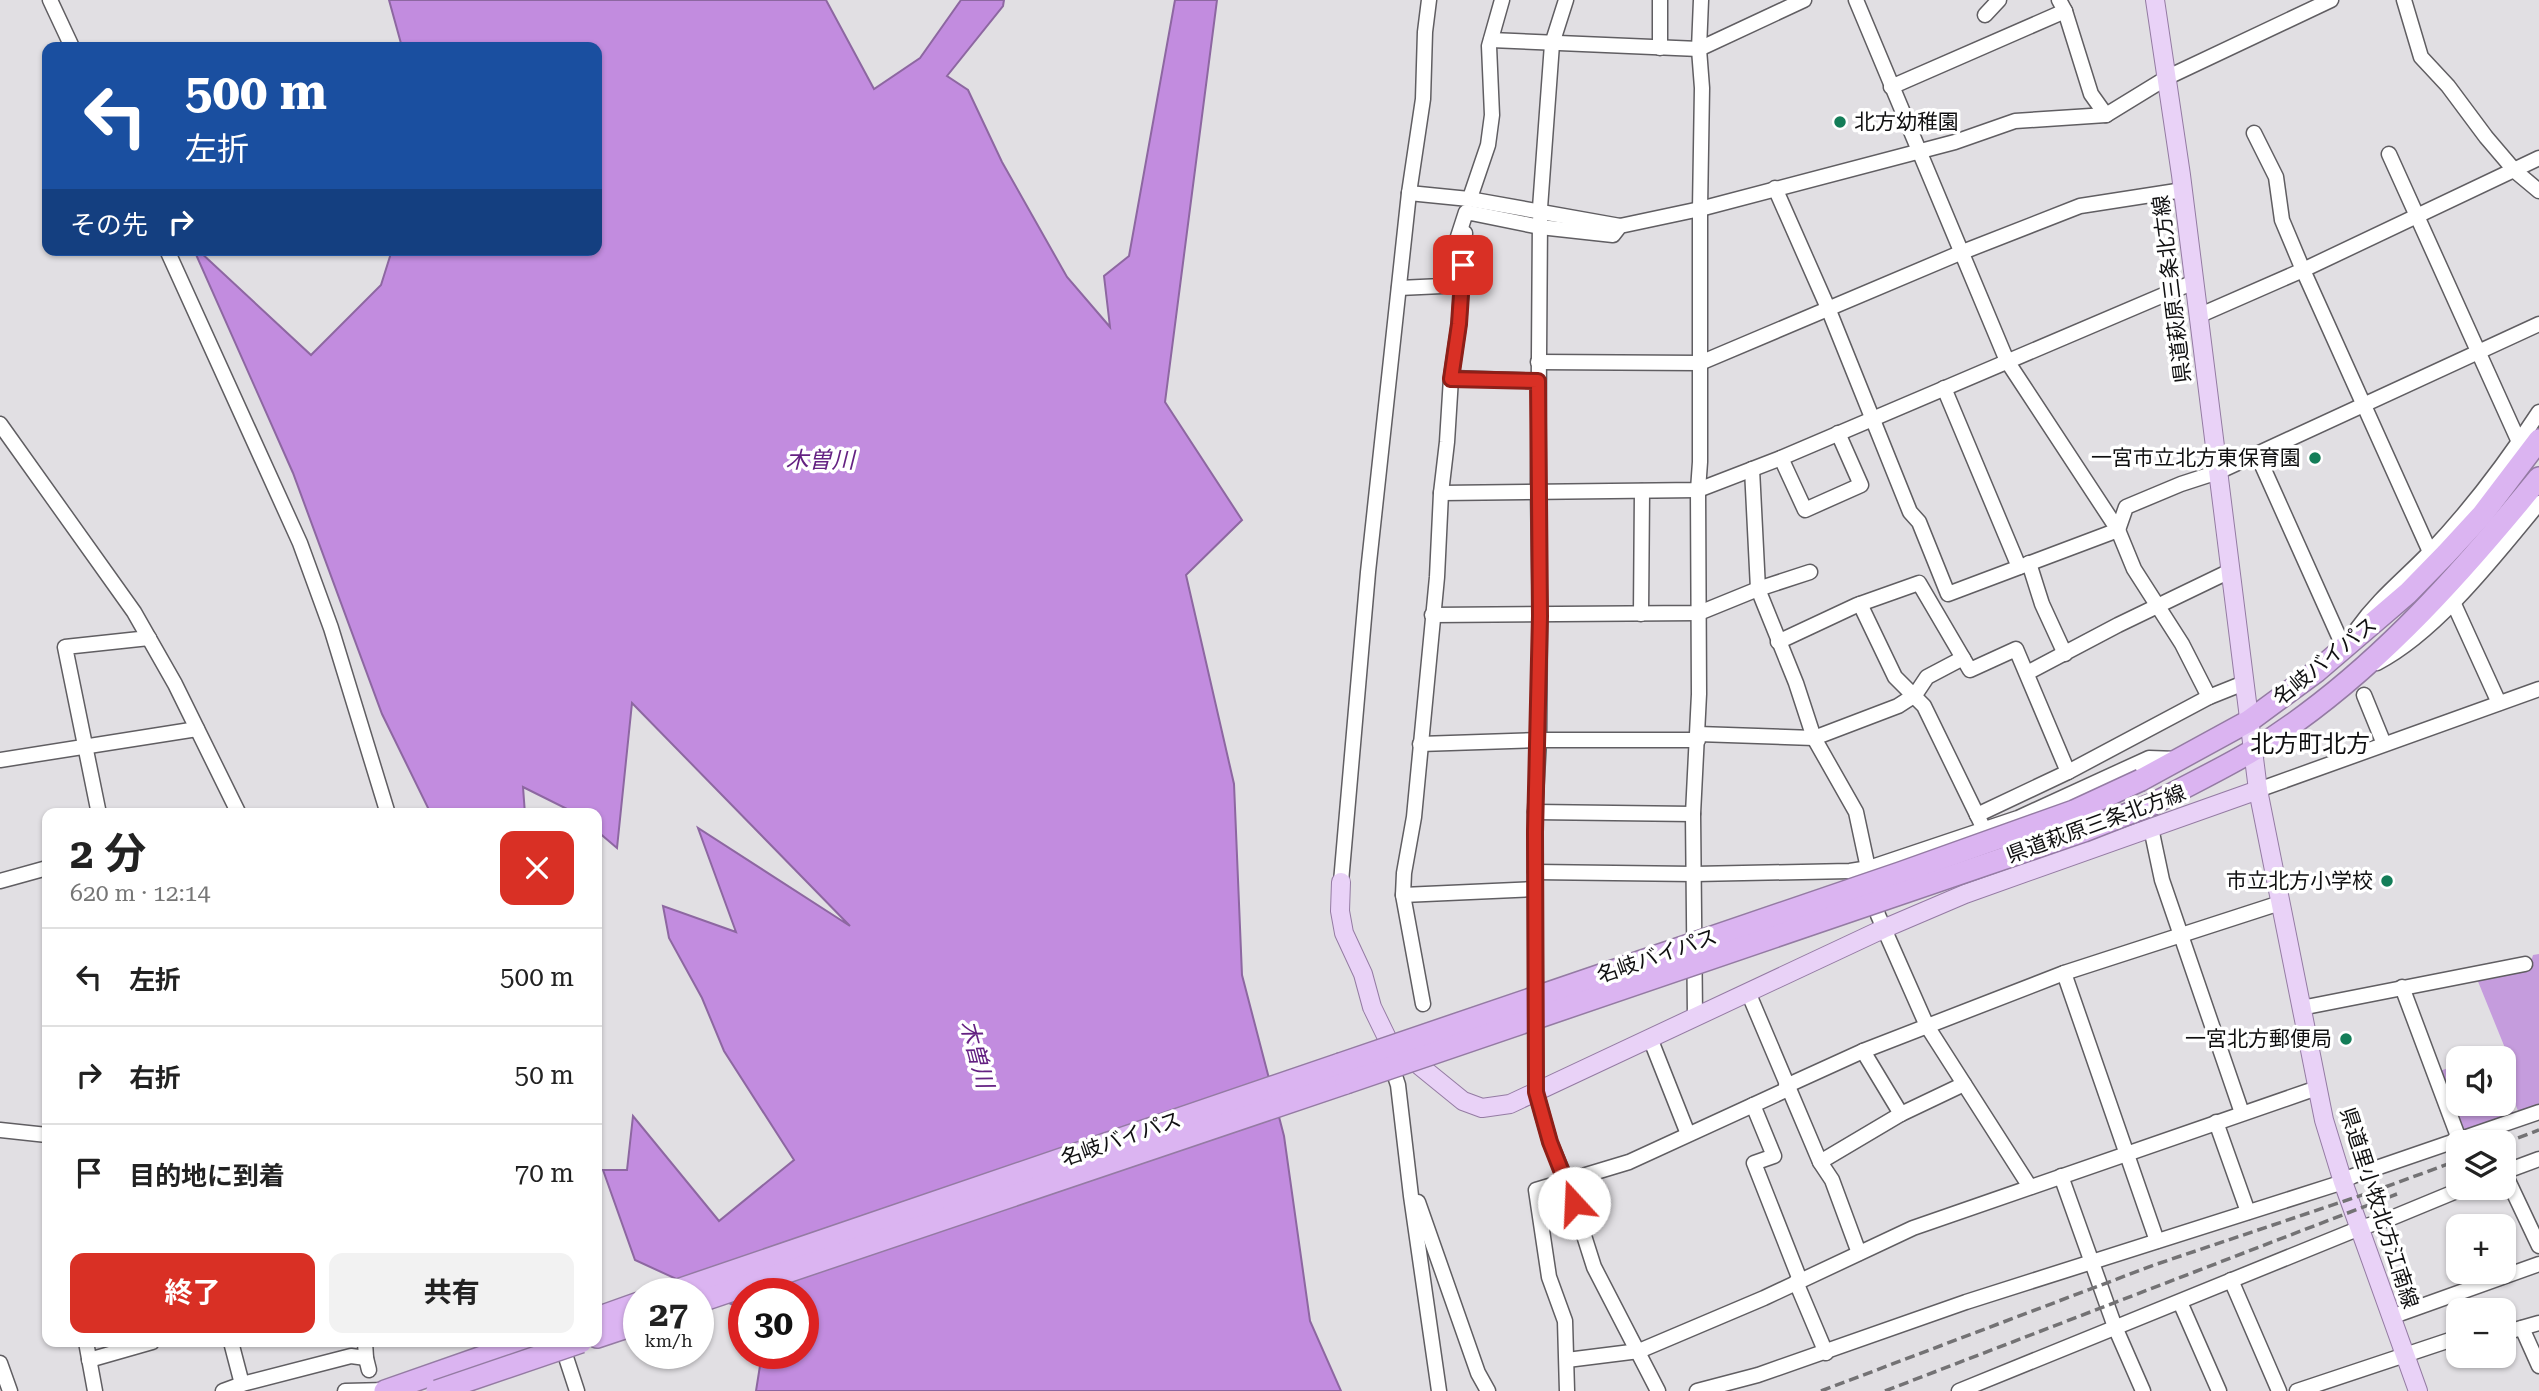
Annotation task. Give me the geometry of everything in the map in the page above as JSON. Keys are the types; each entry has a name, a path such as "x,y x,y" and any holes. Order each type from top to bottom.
{"highway":[{"name":"名岐バイパス","path":"713,1278 1900,873 2074,811 2141,780 2249,721 2317,671 2408,593 2482,515 2529,441"},
{"name":"名岐バイパス","path":"714,1298 2084,831 2153,804 2252,751 2356,674 2427,606 2539,478"},
{"path":"602,1316 623,1309"},
{"path":"602,1335 623,1328"},
{"path":"386,1391 510,1347"},
{"path":"437,1391 566,1347"}],"main road":[{"name":"県道萩原三条北方線","path":"1341,882 1340,911 1344,933 1388,1040 1469,1104 1482,1108 1497,1107 1536,1092 1883,929 1965,894 2258,790 2183,190 2155,0"},
{"name":"県道里小牧北方江南線","path":"2258,790 2317,1088 2343,1182 2418,1391"}],"street":[{"path":"50,0 70,42"},
{"path":"1341,882 1368,572 1409,193 1423,99 1429,0"},
{"path":"1399,288 1442,286 1488,145 1492,115 1489,46 1502,0"},
{"path":"1566,0 1552,44 1540,214 1539,740 1535,812 1536,1092 1550,1142 1567,1182 1594,1267 1658,1391"},
{"path":"1660,0 1660,48"},
{"path":"1695,1017 1693,814 1698,737 1701,0"},
{"path":"1491,40 1699,50 1804,0"},
{"path":"1856,0 2007,361 2118,530 2134,569 2182,643 2209,697"},
{"path":"1985,15 1999,0"},
{"path":"1409,193 1469,200 1620,226 1700,209 1955,142 2015,121 2106,115 2168,78 2331,0"},
{"path":"2404,0 2421,57 2448,86 2515,171 2539,191"},
{"path":"1891,87 2062,6 2091,94 2106,115"},
{"path":"2254,133 2276,177 2282,220 2303,270 2430,552"},
{"path":"2389,154 2477,352 2529,441"},
{"path":"2198,316 2303,270 2539,158"},
{"path":"1775,188 1828,308 1910,512 1919,522 1948,594"},
{"path":"1538,362 1699,363 2080,206 2183,190"},
{"path":"1468,205 1611,219 1620,226"},
{"path":"1423,1004 1402,895 1414,817 1437,577 1441,493 1451,379 1459,324 1468,205"},
{"path":"1540,214 1613,235 1620,226"},
{"path":"170,256 300,543 331,628 386,808"},
{"path":"1441,493 1698,490 1781,458 2194,282"},
{"path":"2118,530 2126,507 2218,472 2539,324"},
{"path":"1451,379 1538,381"},
{"path":"1944,388 2064,653"},
{"path":"2344,648 2374,605 2430,552 2529,441 2539,412"},
{"path":"0,424 134,612 175,684 232,808"},
{"path":"1781,458 1805,510 1861,485 1838,433"},
{"path":"2257,454 2344,648"},
{"path":"1752,469 1758,589 1796,683 1814,738 1856,812 1883,929 1927,1026 2030,1187"},
{"path":"1641,614 1642,491"},
{"path":"2356,674 2409,644 2453,602 2539,503"},
{"path":"1929,600 2118,530"},
{"path":"2027,673 2230,571"},
{"path":"1432,615 1699,613 1810,572"},
{"path":"1778,642 1860,604 1919,583 1970,670 2015,649 2068,772"},
{"path":"2453,602 2499,704"},
{"path":"1860,604 1895,677 1923,706 1985,830"},
{"path":"98,808 65,647 149,638"},
{"path":"1420,744 1698,737 1814,738 1898,706 1915,695 1927,677 1963,658"},
{"path":"1977,816 2068,772 2209,697 2244,683"},
{"path":"2258,790 2539,689"},
{"path":"2364,695 2384,744"},
{"path":"0,760 86,749 197,729"},
{"path":"1535,872 1694,874 1850,871 1869,868 1985,830 2055,803 2149,758 2182,758"},
{"path":"1535,812 1693,814"},
{"path":"2151,828 2162,880 2242,1113"},
{"path":"0,881 42,869"},
{"path":"1402,895 1535,889"},
{"path":"1567,1391 1565,1321 1549,1277 1536,1190 1629,1162 1863,1051 2064,973 2280,903"},
{"path":"2301,1007 2525,964"},
{"path":"2064,973 2157,1241"},
{"path":"2402,987 2456,1130"},
{"path":"1748,992 1820,1162 1832,1180 1859,1253"},
{"path":"1650,1038 1688,1134"},
{"path":"1388,1040 1388,1056 1398,1085 1439,1391"},
{"path":"1863,1051 1901,1114"},
{"path":"1820,1162 1901,1114 1964,1084"},
{"path":"1567,1360 1639,1351 1913,1228 2317,1088"},
{"path":"1753,1105 1774,1156 1754,1163 1826,1353"},
{"path":"2486,1130 2539,1112"},
{"path":"2216,1122 2248,1212"},
{"path":"0,1130 42,1134"},
{"path":"1697,1391 1826,1353 1966,1302 2343,1182 2353,1176 2446,1144"},
{"path":"2516,1168 2539,1159"},
{"path":"1409,1174 1478,1373 1488,1391"},
{"path":"2062,1176 2115,1327 2143,1391"},
{"path":"1959,1391 1991,1385 2115,1327 2446,1195"},
{"path":"2516,1197 2539,1246"},
{"path":"2391,1317 2539,1264"},
{"path":"2231,1280 2278,1391"},
{"path":"2180,1302 2219,1391"},
{"path":"2516,1330 2539,1323"},
{"path":"2522,1328 2539,1366"},
{"path":"2297,1391 2446,1341"},
{"path":"87,1347 95,1391"},
{"path":"89,1360 134,1347"},
{"path":"232,1347 242,1384"},
{"path":"223,1391 351,1356 368,1364 366,1347"},
{"path":"563,1347 577,1391"},
{"path":"0,1363 10,1391"},
{"path":"345,1391 386,1391"}],"shaded area":[{"path":"2539,954 2539,1106 2519,1113 2516,1106 2516,1046 2504,1046 2477,979 2529,968 2533,955"},
{"path":"2446,1069 2446,1095 2437,1072"},
{"path":"2454,1116 2511,1116 2470,1130 2460,1130"}],"water":[{"name":"木曽川","path":"389,0 826,0 874,89 920,58 961,0 1004,0 1003,6 947,76 968,90 1002,162 1067,277 1110,327 1104,276 1129,256 1175,0 1217,0 1165,402 1242,520 1186,575 1234,784 1242,975 1284,1136 1310,1321 1341,1391 756,1391 759,1369 819,1369 819,1278 728,1278 728,1303 714,1296 714,1278 674,1278 635,1260 603,1170 627,1170 633,1116 719,1221 794,1160 724,1051 702,998 669,938 663,906 736,932 698,828 850,926 632,703 617,848 602,835 602,808 565,808 523,787 525,808 428,808 382,714 293,473 197,256 204,256 311,355 381,285 390,256 602,256 602,42 401,42"}],"railway":[{"path":"2516,1139 2539,1130"},
{"path":"1821,1391 2154,1265 2446,1165"},
{"path":"1885,1391 2397,1194"}],"place":[{"name":"北方幼稚園","path":"1840,122"},
{"name":"一宮市立北方東保育園","path":"2315,458"},
{"name":"市立北方小学校","path":"2387,881"},
{"name":"一宮北方郵便局","path":"2346,1039"}],"district":[{"name":"北方町北方","path":"2310,744"}],"route":[{"path":"1463,265 1459,324 1451,379 1538,381 1540,616 1539,740 1535,812 1536,1092 1550,1142 1574,1203"}]}
